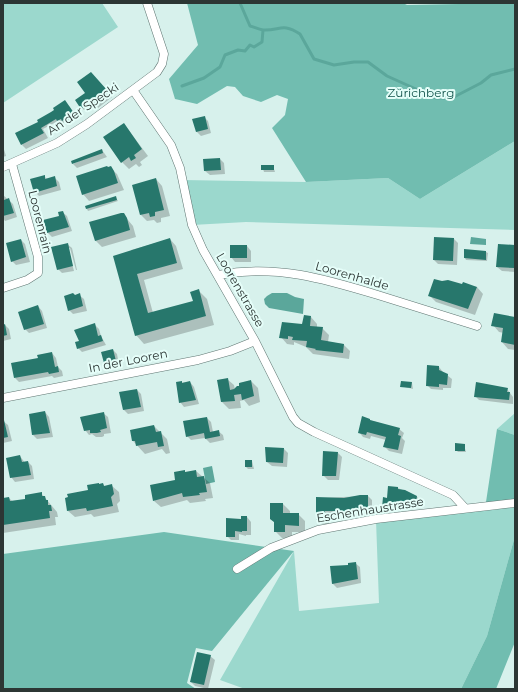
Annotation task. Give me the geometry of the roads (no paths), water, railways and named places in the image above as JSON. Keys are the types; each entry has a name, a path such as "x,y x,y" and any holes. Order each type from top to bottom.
{"street":[{"path":"133,90 157,72 162,64 164,54 147,3"},
{"name":"An der Specki","path":"3,167 57,142 133,90"},
{"name":"Loorenstrasse","path":"133,90 174,151 180,168 192,225 203,250 255,341 289,410 298,423 453,495 465,508"},
{"name":"Loorenrain","path":"3,288 27,280 38,273 38,257 12,164"},
{"name":"Loorenhalde","path":"218,275 241,271 288,272 323,278 477,326"},
{"name":"In der Looren","path":"3,398 198,360 230,351 255,341"},
{"name":"Eschenhaustrasse","path":"237,569 271,548 318,530 376,519 515,503"}],"waterway":[{"path":"240,3 250,26 263,30 281,28 289,28 294,30 300,34 314,59 334,65 354,62 368,62 387,76 436,98 452,98 481,83 491,75 515,69"},
{"path":"182,86 204,78 220,67 225,55 238,50 245,51 250,45 254,47 262,42 263,30"}],"park label":[{"name":"Zürichberg","path":"421,93"}]}
